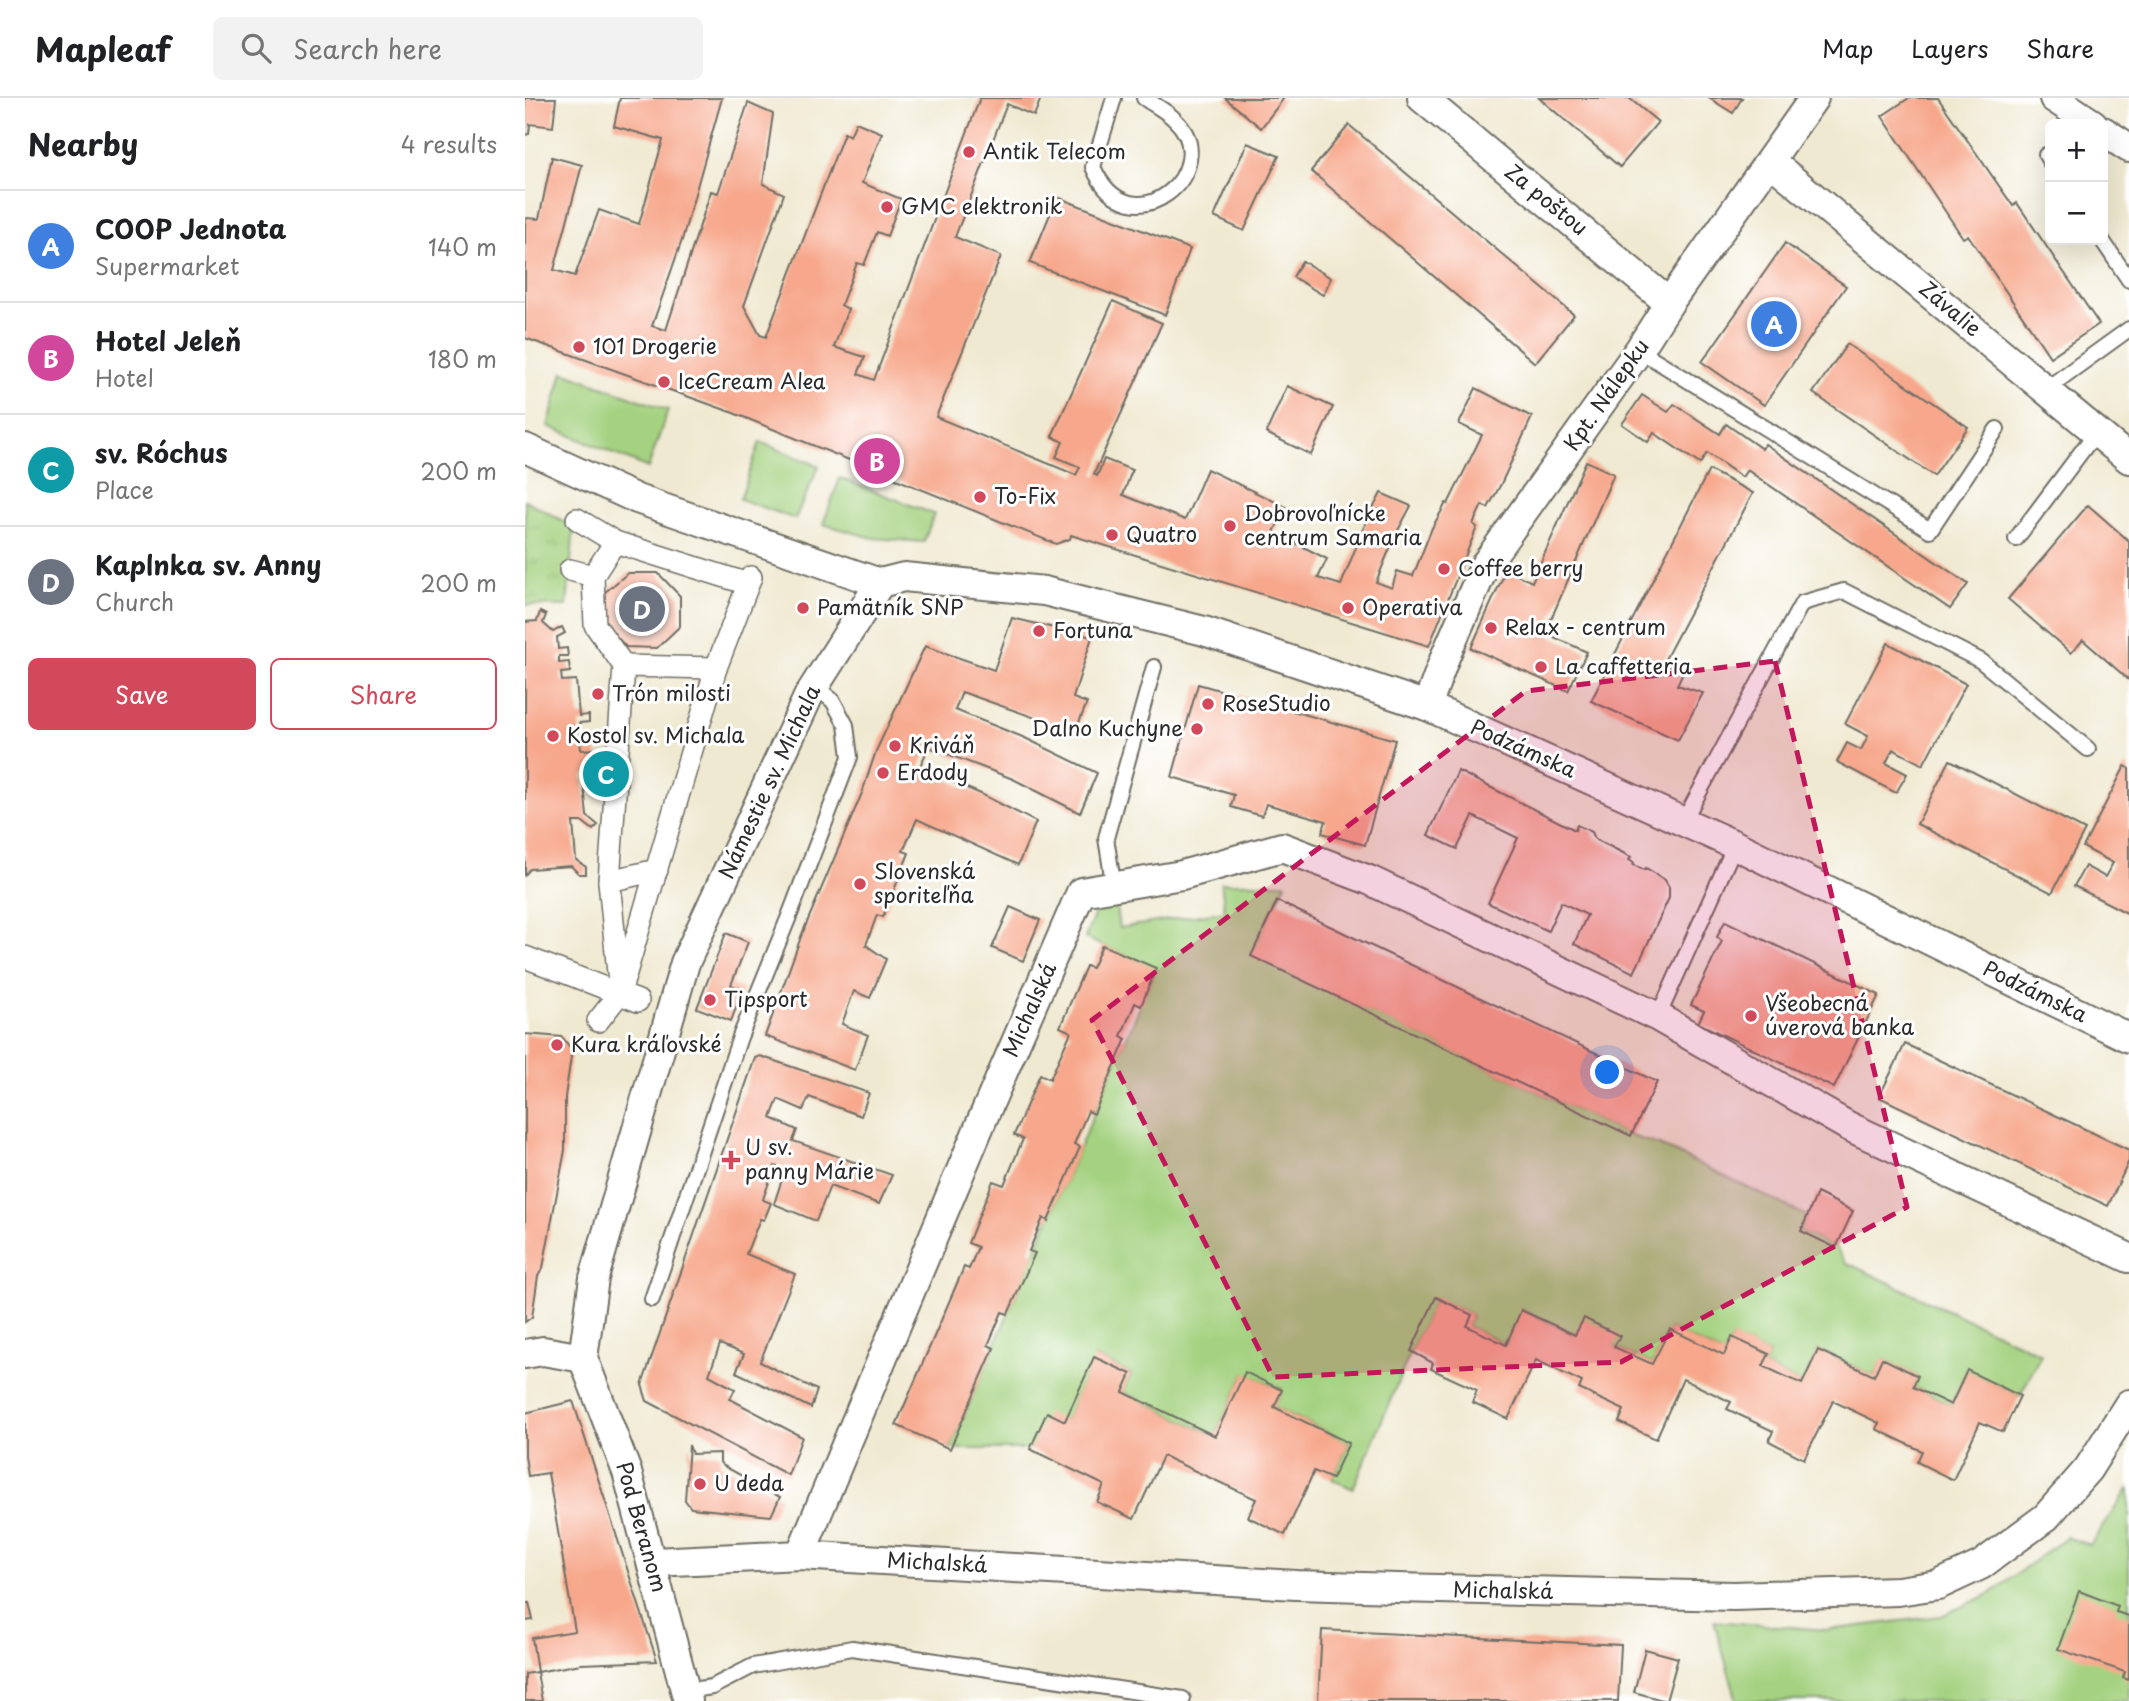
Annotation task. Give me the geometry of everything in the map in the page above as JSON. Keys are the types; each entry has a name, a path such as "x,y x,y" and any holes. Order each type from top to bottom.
{"street":[{"name":"Za poštou","path":"1422,98 1669,303"},
{"name":"Kpt. Nálepku","path":"1427,706 1445,657 1486,565 1640,350 1669,303 1814,98"},
{"path":"2054,98 2086,119"},
{"path":"2108,134 2129,148"},
{"name":"Závalie","path":"1770,161 2129,459"},
{"path":"525,448 637,499 880,583"},
{"path":"577,519 615,542 750,580 716,668 657,870 629,997 598,1021"},
{"path":"615,542 593,576 595,625 624,666 609,881 629,997"},
{"path":"570,569 593,576"},
{"name":"Podzámska","path":"880,583 904,577 1044,591 1204,631 1427,706 1735,845 2129,1038"},
{"name":"Námestie sv. Michala","path":"583,1358 594,1278 685,963 814,686 880,583"},
{"path":"624,666 716,668"},
{"path":"1114,888 1182,875 1282,847 1369,880 1658,1017 1848,1126 2129,1258"},
{"path":"609,881 657,870"},
{"name":"Michalská","path":"800,1555 979,1125 1081,892 1114,888"},
{"path":"525,957 629,997"},
{"path":"525,1354 543,1351 583,1358"},
{"name":"Pod Beranom","path":"583,1358 628,1472 687,1696"},
{"name":"Michalská","path":"653,1562 800,1555 1386,1588 1734,1596 1898,1591 1938,1585 1981,1565 2046,1517 2088,1469 2129,1405"}],"lane":[{"path":"1114,98 1093,167 1099,182 1111,194 1142,204 1158,200 1172,192 1188,165 1189,149 1185,134 1176,120 1144,98"},
{"path":"2105,245 2129,280"},
{"path":"2046,389 2129,329"},
{"path":"1640,350 1930,530 1997,429"},
{"path":"2016,539 2097,430"},
{"path":"1683,822 1802,603 1844,591 1981,661 2088,749"},
{"path":"1114,888 1105,838 1154,667"},
{"path":"652,1299 740,1037 850,757 846,725 833,701 814,686"},
{"path":"1658,1017 1735,845"},
{"path":"687,1696 712,1687 753,1666 852,1648 1183,1699"}],"highlighted area":[{"path":"1775,661 1907,1207 1621,1362 1273,1377 1092,1020 1526,691"}],"green space":[{"path":"563,372 668,410 648,468 548,426"},
{"path":"760,442 819,466 795,519 740,499"},
{"path":"840,478 934,514 924,542 873,538 823,524"},
{"path":"525,500 574,527 567,606 525,605"},
{"path":"1221,883 1286,883 1252,955 1631,1136 1659,1145 1807,1216 1801,1231 1836,1248 1845,1262 2041,1354 2020,1396 1967,1371 1951,1405 1913,1387 1917,1376 1883,1359 1874,1376 1818,1350 1802,1384 1763,1366 1769,1354 1732,1338 1724,1355 1670,1329 1652,1364 1614,1347 1584,1319 1575,1335 1522,1310 1506,1345 1467,1326 1472,1315 1436,1298 1353,1489 1332,1479 1349,1443 1274,1407 1282,1389 1245,1373 1215,1436 1123,1392 1131,1374 1095,1357 1065,1421 1030,1449 950,1449 1156,969 1085,938 1099,903 1115,900 1119,928 1225,911"},
{"path":"2129,1488 2129,1701 1737,1701 1714,1621 1827,1630 1941,1616 1990,1594 2066,1537 2090,1545"}],"building":[{"path":"525,98 556,98 553,127 530,124 529,134 525,135"},
{"path":"620,98 722,98 682,240 652,326 666,330 711,191 718,193 748,103 773,114 763,184 784,194 744,306 760,335 766,337 844,133 850,136 856,122 882,133 862,183 901,199 887,236 877,232 864,265 857,263 841,305 848,309 834,347 865,357 858,374 874,380 980,98 1041,98 1034,116 1007,104 955,237 1001,256 936,417 1076,475 1080,467 1056,457 1063,442 1052,436 1113,301 1162,323 1094,474 1097,476 1104,459 1132,470 1123,495 1185,520 1207,469 1286,507 1274,532 1327,559 1318,578 1341,585 1366,522 1381,493 1411,506 1376,582 1392,588 1397,571 1413,576 1432,528 1446,503 1448,504 1482,435 1459,424 1476,388 1532,417 1488,508 1482,505 1473,524 1477,527 1429,646 1071,535 1070,539 1056,544 731,412 525,338 525,223 526,218 539,219 552,157 582,165 554,270 575,276 599,210 639,224 663,140 614,126"},
{"path":"1225,98 1284,98 1261,128"},
{"path":"1539,98 1629,98 1658,122 1620,167"},
{"path":"1709,98 1742,98 1733,113"},
{"path":"1909,98 1938,98 2013,206 2017,203 2099,324 2050,357 1968,235 1963,238 1882,116"},
{"path":"1349,125 1574,315 1535,363 1311,171"},
{"path":"1247,143 1279,156 1244,231 1214,217"},
{"path":"1057,197 1190,249 1165,315 1030,263"},
{"path":"1785,243 1846,286 1764,405 1702,362"},
{"path":"1302,261 1331,278 1323,295 1293,277"},
{"path":"1847,344 1968,427 1934,476 1813,393"},
{"path":"1287,386 1333,407 1311,455 1266,433"},
{"path":"1642,395 1668,412 1674,404 1720,434 1726,424 1762,449 1765,444 1968,584 1950,609 1747,470 1742,477 1707,453 1700,464 1654,433 1648,442 1622,424"},
{"path":"1586,461 1614,474 1545,633 1587,652 1568,691 1471,648 1506,570 1532,582"},
{"path":"1709,470 1753,493 1663,663 1683,672 1677,685 1703,693 1678,740 1591,701"},
{"path":"2088,505 2129,541 2129,680 2083,640 2071,653 2008,599"},
{"path":"628,573 658,573 680,596 680,626 657,648 626,647 604,623 604,593"},
{"name":"Kostol sv. Michala","path":"540,612 546,615 543,623 553,632 562,627 565,633 557,637 558,649 567,648 568,656 559,656 559,663 569,662 570,672 561,673 562,681 576,680 579,716 589,715 589,722 579,723 581,750 597,749 598,772 583,774 587,816 598,825 593,830 583,822 573,822 576,860 586,867 586,874 579,874 571,866 530,869 525,875 525,622 537,621"},
{"path":"1012,618 1092,637 1073,698 1087,703 1075,732 962,692 955,710 1025,738 1097,773 1080,813 1013,779 929,747 919,768 981,794 1036,822 1018,865 917,819 903,851 909,853 883,917 877,915 866,945 886,959 870,998 854,991 842,1024 868,1035 855,1070 765,1036 802,934 862,793 876,751 925,646 994,670"},
{"path":"1888,643 1966,684 1923,765 1893,749 1886,763 1907,774 1896,793 1837,762 1847,743 1861,750 1868,736 1845,724"},
{"path":"1198,684 1395,740 1365,845 1322,833 1326,821 1266,804 1262,816 1231,807 1234,795 1172,777"},
{"path":"1950,760 2085,830 2052,893 1917,824"},
{"path":"2125,766 2129,768 2129,914 2074,886 2085,866 2105,877 2113,863 2083,847"},
{"path":"1458,771 1575,830 1577,825 1592,832 1595,839 1631,857 1629,860 1633,865 1645,870 1646,868 1665,880 1669,887 1669,898 1634,973 1574,944 1587,915 1561,902 1548,931 1488,903 1518,838 1473,816 1457,849 1428,835"},
{"path":"1277,901 1657,1082 1631,1136 1251,956"},
{"path":"1010,907 1040,920 1023,961 992,948"},
{"path":"1725,921 1879,995 1834,1088 1698,1023 1704,1011 1691,1005 1722,941 1717,937"},
{"path":"726,933 748,942 731,985 743,989 731,1021 697,1008"},
{"path":"1102,945 1156,968 1141,1006 1135,1003 1121,1036 1126,1039 1094,1114 1088,1111 1074,1144 1080,1147 1048,1221 1043,1218 1029,1251 1035,1253 1008,1314 1002,1312 988,1345 994,1348 950,1449 896,1425 964,1267 969,1269 978,1247 968,1243 993,1181 1004,1185 1023,1139 1014,1135 1040,1074 1050,1079 1071,1032 1060,1027 1086,966 1092,968"},
{"path":"525,1034 562,1037 572,1050 565,1097 565,1150 532,1317 525,1322"},
{"path":"1905,1044 2129,1150 2129,1161 2108,1206 1879,1097"},
{"path":"760,1056 869,1093 861,1116 809,1097 803,1110 778,1099 771,1118 797,1130 793,1141 892,1175 879,1204 830,1186 816,1221 774,1204 785,1170 775,1166 764,1196 763,1200 771,1203 764,1220 760,1219 746,1254 795,1274 760,1362 817,1390 811,1408 736,1372 744,1354 720,1344 709,1375 735,1389 730,1399 802,1437 788,1475 647,1401 642,1385 755,1058"},
{"path":"1817,1193 1853,1211 1836,1248 1801,1231"},
{"path":"1436,1297 1472,1315 1467,1326 1506,1345 1521,1310 1575,1335 1584,1318 1620,1336 1614,1347 1652,1364 1670,1329 1724,1355 1732,1337 1769,1354 1763,1366 1802,1384 1818,1350 1874,1376 1882,1358 1918,1376 1913,1387 1951,1405 1967,1370 2020,1396 2003,1432 1980,1422 1953,1480 1917,1462 1922,1451 1876,1429 1879,1423 1833,1401 1804,1459 1769,1441 1773,1431 1727,1409 1731,1402 1683,1379 1656,1439 1619,1422 1624,1410 1579,1389 1582,1382 1536,1360 1508,1419 1472,1402 1477,1390 1431,1369 1433,1363 1411,1351"},
{"path":"1094,1357 1131,1374 1123,1392 1215,1436 1245,1372 1282,1390 1274,1407 1349,1443 1332,1479 1314,1471 1285,1535 1248,1517 1256,1499 1163,1456 1134,1519 1097,1502 1104,1485 1030,1449 1047,1412 1065,1421"},
{"path":"573,1401 657,1661 581,1664 537,1672 532,1638 575,1631 548,1473 528,1476 525,1413"},
{"path":"689,1445 692,1454 720,1453 722,1465 780,1497 771,1516 691,1508 685,1500"},
{"path":"2079,1591 2118,1606 2116,1612 2129,1616 2129,1680 2123,1678 2125,1672 2058,1649"},
{"path":"525,1603 529,1603 533,1620 525,1621"},
{"path":"1322,1630 1621,1645 1618,1701 1318,1701"},
{"path":"1645,1649 1678,1658 1666,1701 1634,1692"},
{"path":"537,1672 542,1701 525,1701 525,1674"}],"place":[{"name":"Antik Telecom","path":"969,152"},
{"name":"GMC elektronik","path":"887,207"},
{"name":"COOP Jednota","path":"1774,324"},
{"name":"101 Drogerie","path":"579,347"},
{"name":"IceCream Alea","path":"664,382"},
{"name":"Hotel Jeleň","path":"877,461"},
{"name":"To-Fix","path":"980,497"},
{"name":"Dobrovoľnícke centrum Samaria","path":"1230,526"},
{"name":"Quatro","path":"1112,535"},
{"name":"Coffee berry","path":"1444,569"},
{"name":"Pamätník SNP","path":"803,608"},
{"name":"Operativa","path":"1348,608"},
{"name":"Kaplnka sv. Anny","path":"642,609"},
{"name":"Relax - centrum","path":"1491,628"},
{"name":"Fortuna","path":"1039,631"},
{"name":"La caffetteria","path":"1541,667"},
{"name":"Trón milosti","path":"598,694"},
{"name":"RoseStudio","path":"1208,704"},
{"name":"Dalno Kuchyne","path":"1197,729"},
{"name":"Kostol sv. Michala","path":"553,736"},
{"name":"Kriváň","path":"895,746"},
{"name":"Erdody","path":"883,773"},
{"name":"sv. Róchus","path":"606,774"},
{"name":"Slovenská sporiteľňa","path":"860,884"},
{"name":"Tipsport","path":"710,1000"},
{"name":"Všeobecná úverová banka","path":"1751,1016"},
{"name":"Kura kráľovské","path":"557,1045"},
{"name":"U sv. panny Márie","path":"731,1160"},
{"name":"U deda","path":"700,1484"}]}
